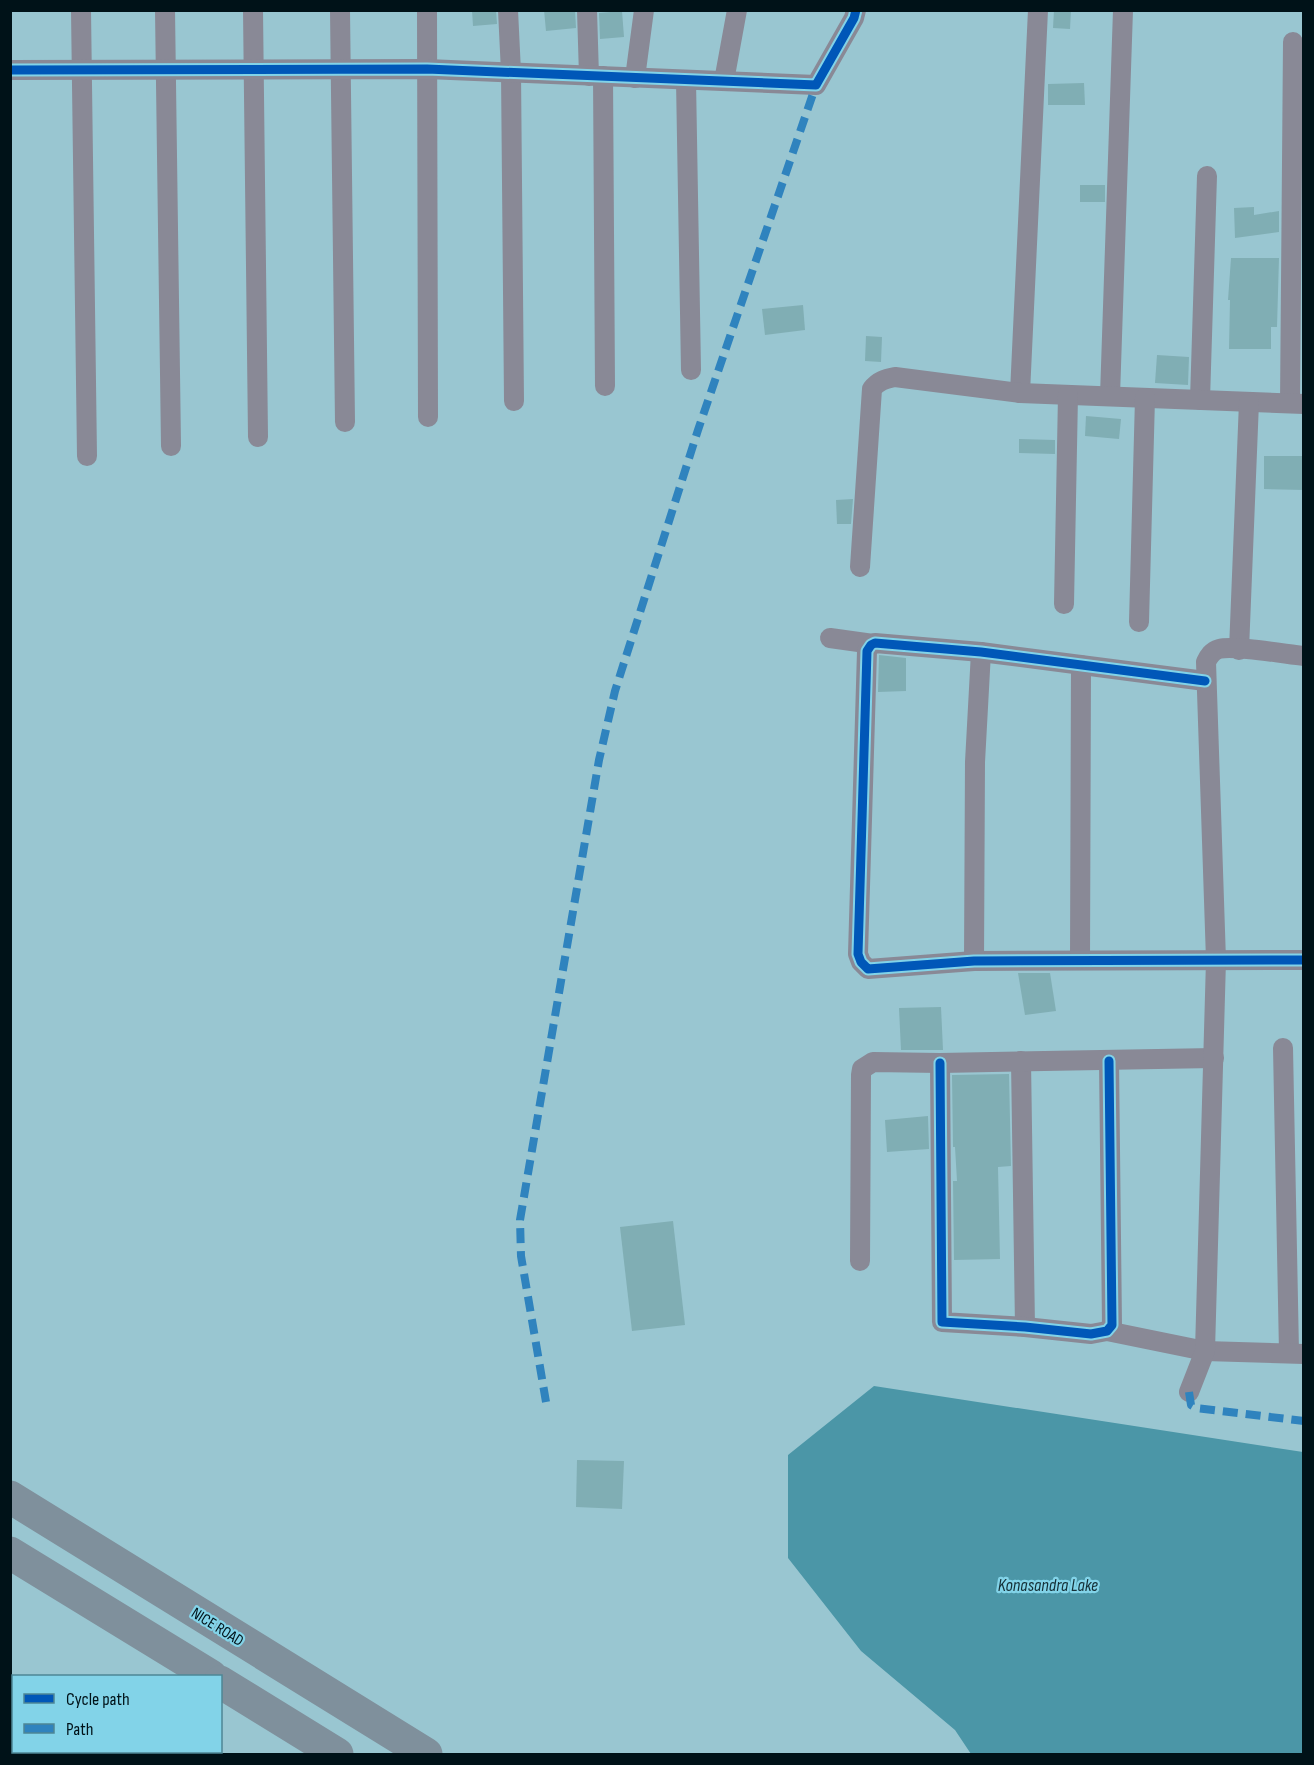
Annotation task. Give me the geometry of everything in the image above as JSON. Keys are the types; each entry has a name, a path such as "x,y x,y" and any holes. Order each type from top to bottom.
{"highway":[{"name":"NICE ROAD","path":"10,1497 426,1755"},
{"path":"10,1553 208,1675"},
{"path":"222,1683 337,1755"}],"street":[{"path":"81,10 87,456"},
{"path":"165,10 171,446"},
{"path":"253,10 258,436"},
{"path":"340,10 345,422"},
{"path":"427,10 428,417"},
{"path":"508,10 511,72 514,401"},
{"path":"587,10 596,76 605,386"},
{"path":"635,78 644,10"},
{"path":"724,81 737,10"},
{"path":"10,70 427,69 816,85 854,18 856,10"},
{"path":"1020,393 1038,10"},
{"path":"1110,396 1123,10"},
{"path":"860,567 872,389 877,383 895,377 1020,393 1297,404 1293,42"},
{"path":"686,80 691,370"},
{"path":"1200,400 1208,176"},
{"path":"1064,604 1068,395"},
{"path":"1139,622 1145,398"},
{"path":"1239,650 1249,402"},
{"path":"830,638 873,644 981,652 1205,681"},
{"path":"873,644 867,651 858,954 867,969 974,961 1304,960"},
{"path":"1189,1392 1205,1351 1214,1058 1216,960 1206,662 1211,654 1218,650 1304,656"},
{"path":"974,961 975,762 981,652"},
{"path":"1080,959 1081,664"},
{"path":"940,1063 942,1323 1025,1327 1091,1334 1107,1331 1205,1351 1296,1353 1283,1048"},
{"path":"860,1262 862,1069 873,1062 1214,1058"},
{"path":"1021,1061 1025,1327"},
{"path":"1107,1331 1112,1325 1109,1061"}],"water":[{"name":"Konasandra Lake","path":"874,1386 1303,1452 1303,1754 971,1754 955,1730 861,1651 788,1558 788,1455"}],"building":[{"path":"472,10 496,10 497,24 473,26"},
{"path":"544,10 575,10 576,28 546,31"},
{"path":"1054,10 1071,10 1070,29 1053,28"},
{"path":"622,11 624,37 600,39 599,13"},
{"path":"1084,83 1085,105 1048,105 1048,84"},
{"path":"1080,185 1105,185 1105,202 1080,202"},
{"path":"1254,207 1254,215 1279,211 1279,232 1235,238 1234,208"},
{"path":"1231,258 1279,258 1277,327 1271,327 1271,349 1229,349 1230,300 1228,300"},
{"path":"803,305 805,330 765,335 762,309"},
{"path":"866,336 882,337 881,362 865,361"},
{"path":"1157,355 1189,357 1188,385 1155,383"},
{"path":"1086,416 1121,419 1119,439 1085,436"},
{"path":"1019,439 1055,440 1055,454 1019,453"},
{"path":"1264,456 1304,456 1304,490 1264,489"},
{"path":"853,499 851,524 837,524 836,500"},
{"path":"879,655 906,658 906,691 878,692"},
{"path":"1018,973 1050,973 1056,1011 1025,1015"},
{"path":"941,1007 943,1050 901,1050 899,1008"},
{"path":"1009,1074 1011,1166 998,1167 1000,1259 954,1260 953,1181 957,1181 955,1147 953,1147 952,1075"},
{"path":"928,1116 929,1149 887,1152 885,1120"},
{"path":"673,1221 685,1325 632,1331 620,1227"},
{"path":"577,1460 624,1461 622,1509 576,1507"}],"marked path":[{"path":"546,1402 521,1256 520,1220 599,760 615,691 698,430 816,85"},
{"path":"1189,1392 1191,1405 1196,1408 1304,1421"}],"cycle path":[{"path":"10,70 427,69 816,85 854,18 856,10"},
{"path":"1205,681 981,652 875,643 871,645 867,651 858,954 861,962 868,969 974,961 1304,960"},
{"path":"940,1063 942,1322 1091,1334 1107,1331 1112,1325 1109,1061"}]}
